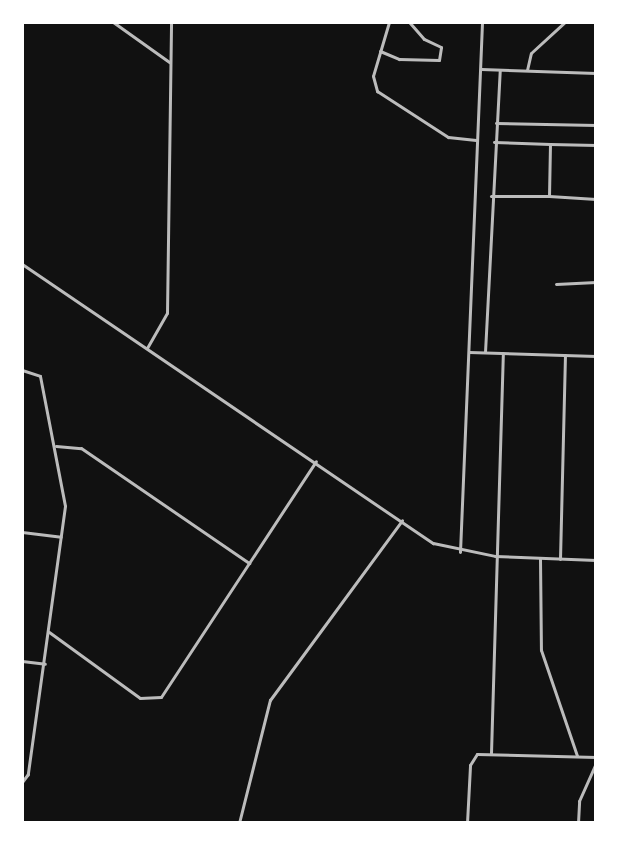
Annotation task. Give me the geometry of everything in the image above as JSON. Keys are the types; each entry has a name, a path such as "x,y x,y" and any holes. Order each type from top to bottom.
{"street":[{"path":"113,22 169,62"},
{"path":"147,348 167,313 171,22"},
{"path":"389,22 373,76 377,91 448,137 476,140"},
{"path":"379,50 399,59 439,60 441,47 424,39 409,22"},
{"path":"460,552 482,22"},
{"path":"527,70 531,53 565,22"},
{"path":"481,69 596,73"},
{"path":"485,352 494,123 500,70"},
{"path":"494,123 596,125"},
{"path":"494,142 596,145"},
{"path":"549,196 550,144"},
{"path":"491,196 596,199"},
{"path":"22,264 433,543 460,552 495,556 596,560"},
{"path":"556,284 596,282"},
{"path":"469,352 596,356"},
{"path":"491,753 503,353"},
{"path":"560,559 565,355"},
{"path":"22,370 40,376 65,500 45,664 28,774 22,782"},
{"path":"56,446 81,448 249,563"},
{"path":"49,632 140,698 161,697 316,461"},
{"path":"239,823 270,700 402,520"},
{"path":"22,532 61,537"},
{"path":"540,559 540,646 577,756"},
{"path":"22,661 45,664"},
{"path":"467,823 470,765 477,754 491,753 577,756 596,760 579,801 578,823"}]}
